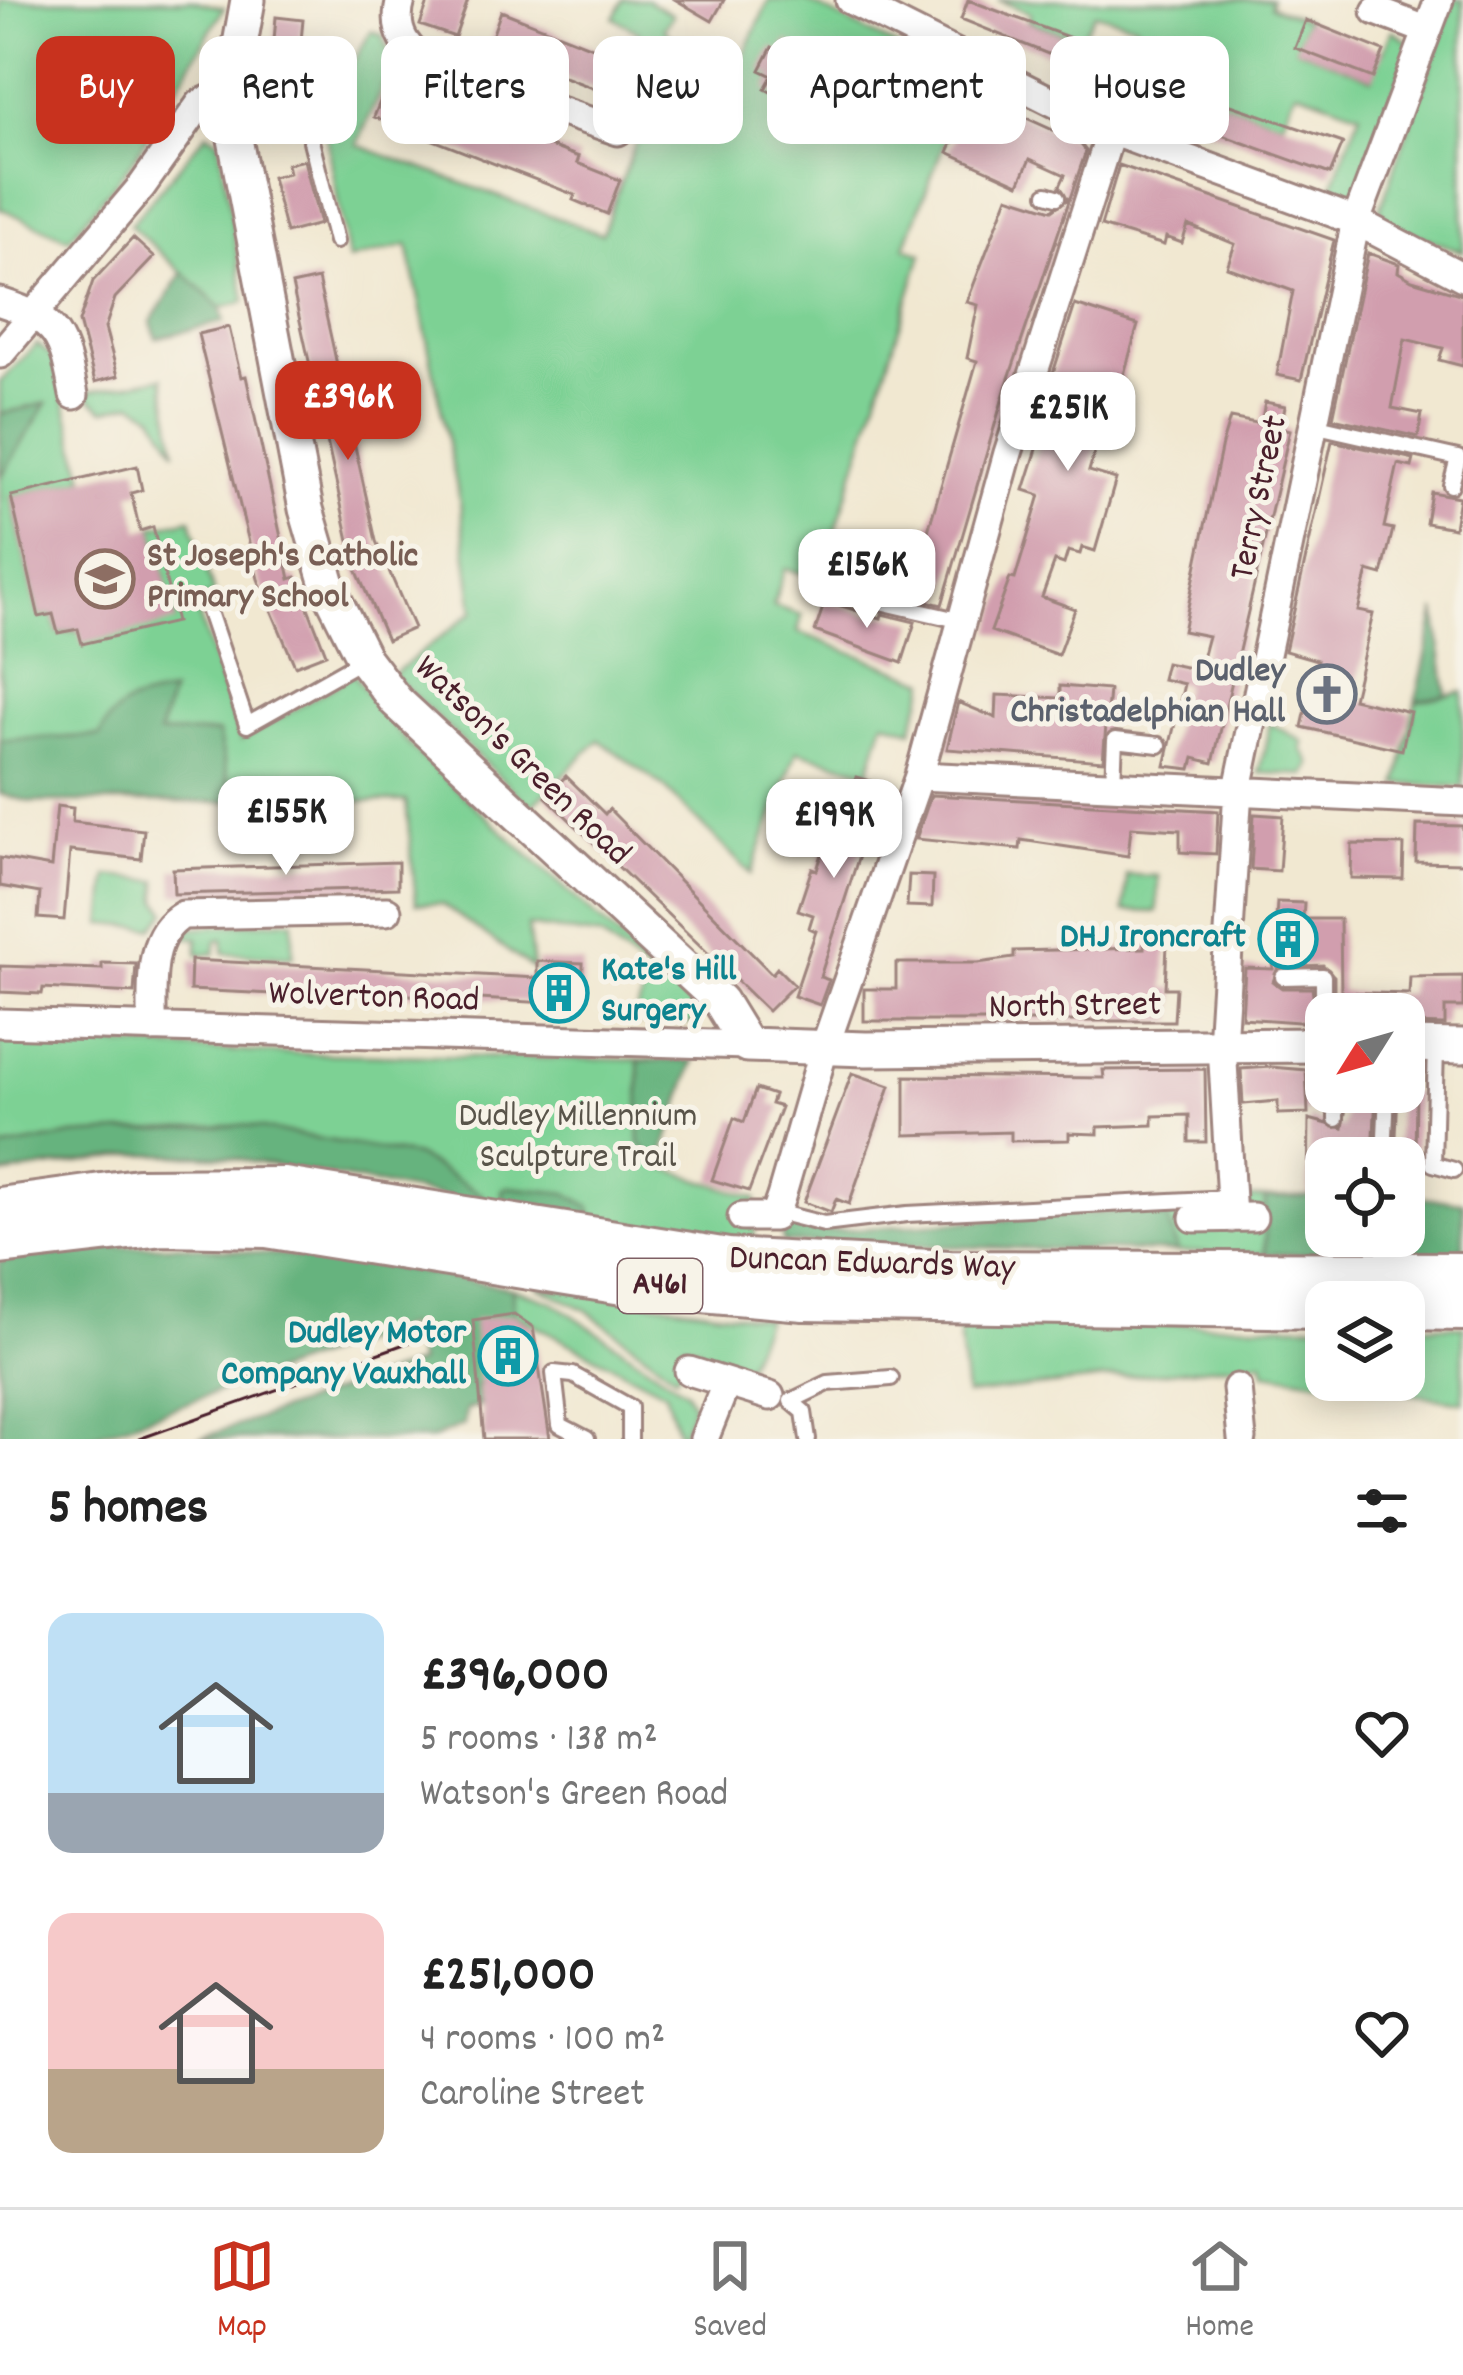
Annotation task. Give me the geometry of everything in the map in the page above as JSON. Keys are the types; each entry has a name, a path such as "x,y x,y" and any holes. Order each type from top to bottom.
{"highway":[{"path":"0,1192 118,1175 164,1190"},
{"name":"Duncan Edwards Way","path":"0,1209 164,1190 284,1189 748,1262 950,1272 1463,1274"},
{"name":"Duncan Edwards Way","path":"0,1243 163,1224 267,1226 623,1283 804,1299 1305,1307"},
{"path":"1425,1308 1463,1309"}],"street":[{"name":"Watson's Green Road","path":"242,36 248,0"},
{"path":"401,0 397,16 410,53 434,68 593,122"},
{"path":"850,0 1050,100"},
{"name":"Terry Street","path":"1238,1211 1222,1045 1238,789 1356,221 1439,0"},
{"path":"1376,11 1426,30"},
{"path":"0,354 37,314 199,105"},
{"name":"Watson's Green Road","path":"238,144 242,188 306,509 330,591 364,659 396,701 720,1001 747,1045"},
{"path":"742,1217 774,1216 824,1049 919,776 1080,203 1105,144"},
{"path":"1146,144 1356,221 1463,277"},
{"path":"0,302 37,314 65,347 74,395"},
{"path":"919,776 1463,802"},
{"path":"152,1028 155,952 171,922 183,915 387,911"},
{"name":"Wolverton Road","path":"0,1023 747,1045"},
{"name":"North Street","path":"747,1045 824,1049 1305,1040"},
{"path":"1194,1218 1238,1211"},
{"path":"689,1371 781,1399"},
{"path":"704,1439 726,1384"},
{"path":"1237,1388 1242,1439"}],"lane":[{"path":"312,144 336,241"},
{"path":"1313,425 1458,458 1451,485"},
{"path":"824,589 962,621"},
{"path":"206,603 247,725 364,659"},
{"path":"1113,783 1115,740 1160,745"},
{"path":"1282,976 1323,976 1323,993"},
{"path":"1434,1046 1433,1164 1454,1170"},
{"path":"1336,1113 1336,1119"},
{"path":"775,1211 824,1224 907,1214 1238,1211"},
{"path":"587,1439 560,1425 550,1395 554,1373 573,1375 630,1407 630,1439"},
{"path":"781,1399 828,1383 891,1378"},
{"path":"781,1399 804,1412 808,1439"}],"green space":[{"path":"0,0 190,0 224,8 207,36 199,36 199,50 175,90 175,36 36,36 36,144 143,144 69,239 0,208"},
{"path":"623,0 647,0 673,15 664,28 670,36 637,36 639,32 614,18"},
{"path":"769,0 804,0 876,36 767,36 767,144 944,144 905,247 922,254 821,578 785,569 773,606 802,615 798,632 927,681 912,730 884,721 869,772 797,751 751,874 663,786 599,740 531,807 392,675 474,611 460,503 408,245 348,260 328,144 357,144 357,56 371,31 382,36 381,90 357,145 602,234 635,144 743,144 743,57"},
{"path":"998,0 1271,0 1270,6 1306,20 1296,48 1372,78 1392,30 1412,44 1351,207 1327,200 1360,113 1296,90 1282,123 1229,105 1229,36 1134,36 1137,25 1095,13 1082,36 1069,36 1028,21 1031,13"},
{"path":"1454,0 1463,0 1463,252 1392,226 1380,209"},
{"path":"199,143 220,144 245,302 221,308 130,225"},
{"path":"183,272 221,308 224,322 156,338 151,322"},
{"path":"37,344 53,357 85,479 11,497 39,616 53,614 58,633 175,621 153,527 191,519 214,594 194,601 241,741 354,674 381,714 420,756 684,997 698,1016 694,1023 633,1023 649,974 601,937 528,926 533,969 442,904 416,903 406,801 233,802 218,733 159,734 170,693 100,736 0,740 0,478 46,404 0,414 0,382"},
{"path":"163,377 176,451 154,415 133,403 104,410 83,393"},
{"path":"47,403 0,478 0,414"},
{"path":"1436,610 1447,695 1416,701"},
{"path":"1463,692 1463,787 1398,784 1416,701"},
{"path":"171,693 159,734 218,733 233,802 31,802 0,794 0,740 100,736 120,709"},
{"path":"1270,723 1304,742 1302,749 1311,764 1306,775 1259,773"},
{"path":"1127,875 1158,876 1157,912 1124,911"},
{"path":"108,876 158,881 158,900 167,912 153,928 103,924"},
{"path":"293,920 293,957 224,953 223,939 217,940 215,954 198,954 198,938 176,937 175,961 163,964 178,929"},
{"name":"Dudley Millennium Sculpture Trail","path":"0,1040 273,1053 694,1061 659,1166 756,1198 754,1241 639,1232 223,1156 135,1154 0,1175"},
{"path":"639,1060 694,1061 659,1166 640,1143"},
{"path":"243,1125 416,1156 483,1195 484,1204 223,1156 135,1154 0,1175 0,1149 73,1135"},
{"path":"502,1190 566,1193 589,1206 595,1224 504,1207"},
{"path":"1305,1197 1305,1255 1265,1254 1265,1198"},
{"path":"1246,1198 1265,1198 1265,1254 1178,1252 1164,1208 1220,1205 1243,1211"},
{"path":"1425,1198 1463,1202 1463,1257 1425,1256"},
{"path":"1164,1208 1178,1252 783,1243 782,1232 792,1223 825,1231"},
{"path":"177,1245 376,1264 512,1288 514,1314 482,1385 476,1387 479,1406 466,1410 464,1425 431,1439 198,1439 419,1363 407,1326 84,1439 0,1439 0,1261 100,1247"},
{"path":"536,1286 766,1318 746,1367 699,1357 699,1347 683,1344 678,1355 684,1362 676,1376 586,1310"},
{"path":"512,1288 553,1302 686,1391 693,1404 680,1439 665,1392 514,1314"},
{"path":"958,1322 1305,1325 1305,1378 1265,1372 1263,1361 966,1395"},
{"path":"1425,1326 1463,1326 1463,1402 1425,1396"}],"building":[{"path":"429,0 468,0 455,36 420,25"},
{"path":"676,0 724,0 712,21"},
{"path":"968,0 1065,36 1050,36 1050,55 1026,45 1026,36 1003,36 961,19"},
{"path":"501,11 564,36 492,36"},
{"path":"276,17 303,20 301,36 274,36"},
{"path":"1306,20 1384,51 1373,78 1295,48"},
{"path":"569,38 593,47 593,88 569,79"},
{"path":"1229,104 1343,143 1330,174 1229,138"},
{"path":"1026,118 1050,129 1050,144 1081,144 1086,151 1006,387 942,605 909,597 977,361 967,358 978,305 967,302 1008,196 1052,210 1068,199 1060,186 1065,175 1030,159 1019,184 948,152 952,144 1026,144"},
{"path":"444,144 545,144 620,180 607,214 573,200 575,195"},
{"path":"304,160 320,224 286,233 272,177 289,173 287,164"},
{"path":"1119,165 1334,240 1301,380 1277,375 1293,291 1227,267 1235,244 1188,225 1182,243 1166,237 1164,245 1101,226"},
{"path":"133,238 154,257 115,298 105,328 118,376 95,382 79,322 93,281"},
{"path":"1368,253 1399,264 1398,272 1412,280 1463,295 1463,366 1439,360 1443,348 1405,339 1392,408 1422,414 1418,437 1333,418"},
{"path":"318,279 376,541 414,628 387,640 355,567 292,285"},
{"path":"1075,305 1138,325 1106,438 1099,436 1089,471 1116,479 1095,551 1082,547 1080,554 1068,551 1064,564 1055,561 1042,597 1075,609 1058,655 991,631 1010,578 1015,579 1040,495 1024,490 1051,405 1044,401"},
{"path":"229,327 241,377 246,376 290,579 296,577 326,654 295,666 258,579 198,334"},
{"path":"1265,402 1285,406 1281,428 1290,430 1213,763 1194,758 1191,769 1165,766 1184,684 1162,679 1166,663 1199,670 1208,636 1183,631 1222,444 1230,418 1261,424"},
{"path":"1332,441 1414,459 1412,467 1398,464 1384,527 1393,529 1382,575 1368,571 1358,611 1373,614 1353,699 1410,712 1402,750 1302,727 1317,660 1285,651"},
{"path":"137,466 142,490 131,493 140,531 153,527 176,622 82,644 78,629 58,633 53,614 39,617 11,496"},
{"path":"1431,492 1459,497 1454,528 1426,523"},
{"path":"825,601 881,618 882,614 915,622 902,663 815,631"},
{"path":"1060,686 1109,690 1103,761 947,749 958,702 996,718 997,695 1060,698"},
{"path":"566,776 605,814 609,809 772,974 777,968 794,985 768,1011 546,797"},
{"path":"856,777 882,784 820,977 829,980 820,1005 794,996 816,931 809,928 813,915 798,910 812,868 817,870 841,795 850,798"},
{"path":"931,795 1218,811 1216,854 1180,852 1180,830 1131,827 1128,856 1021,840 1020,849 916,839"},
{"path":"57,806 73,808 72,822 144,830 141,859 70,851 64,920 38,918 40,893 0,886 0,858 51,867"},
{"path":"1254,814 1283,816 1279,871 1251,869"},
{"path":"1417,825 1463,826 1463,863 1416,862"},
{"path":"1352,844 1404,845 1403,879 1351,878"},
{"path":"398,862 398,888 174,894 173,869"},
{"path":"909,875 933,876 932,907 907,906"},
{"path":"1277,902 1304,903 1303,919 1340,919 1341,992 1375,993 1334,993 1334,976 1323,965 1278,967 1273,982 1282,988 1312,988 1313,993 1305,993 1305,1022 1242,1018 1245,968 1273,969"},
{"path":"1144,943 1167,944 1165,988 1176,988 1174,1021 864,1021 864,989 896,989 896,963 978,963 1014,958 1014,951 1144,948"},
{"path":"191,960 537,978 537,961 583,963 582,1005 340,991 339,997 190,990"},
{"path":"102,963 136,964 134,993 43,988 42,994 0,992 0,966 102,969"},
{"path":"1463,976 1463,1007 1445,1007 1445,1025 1425,1024 1425,993 1409,993 1410,977"},
{"path":"1205,1069 1206,1142 1189,1142 1189,1115 1153,1116 1153,1125 1098,1127 1098,1134 1069,1133 1069,1140 1011,1141 1011,1132 905,1135 905,1076 1104,1078 1103,1070"},
{"path":"1241,1069 1305,1070 1308,1113 1278,1114 1278,1101 1243,1104"},
{"path":"852,1073 890,1086 849,1204 836,1199 831,1212 804,1202"},
{"path":"756,1089 774,1095 771,1104 781,1107 749,1191 712,1180 734,1118 744,1122"},
{"path":"1345,1113 1375,1113 1374,1137 1309,1137 1309,1119 1343,1128"},
{"path":"1397,1113 1416,1113 1415,1137 1396,1137"},
{"name":"Dudley Motor Company Vauxhall","path":"514,1314 533,1327 550,1439 484,1439 473,1320"}],"tram line":[{"path":"139,1439 410,1342"}],"place":[{"name":"St Joseph's Catholic Primary School","path":"105,579"},
{"name":"Dudley Christadelphian Hall","path":"1327,694"},
{"name":"DHJ Ironcraft","path":"1288,939"},
{"name":"Kate's Hill Surgery","path":"559,993"},
{"name":"Dudley Motor Company Vauxhall","path":"508,1356"}]}
